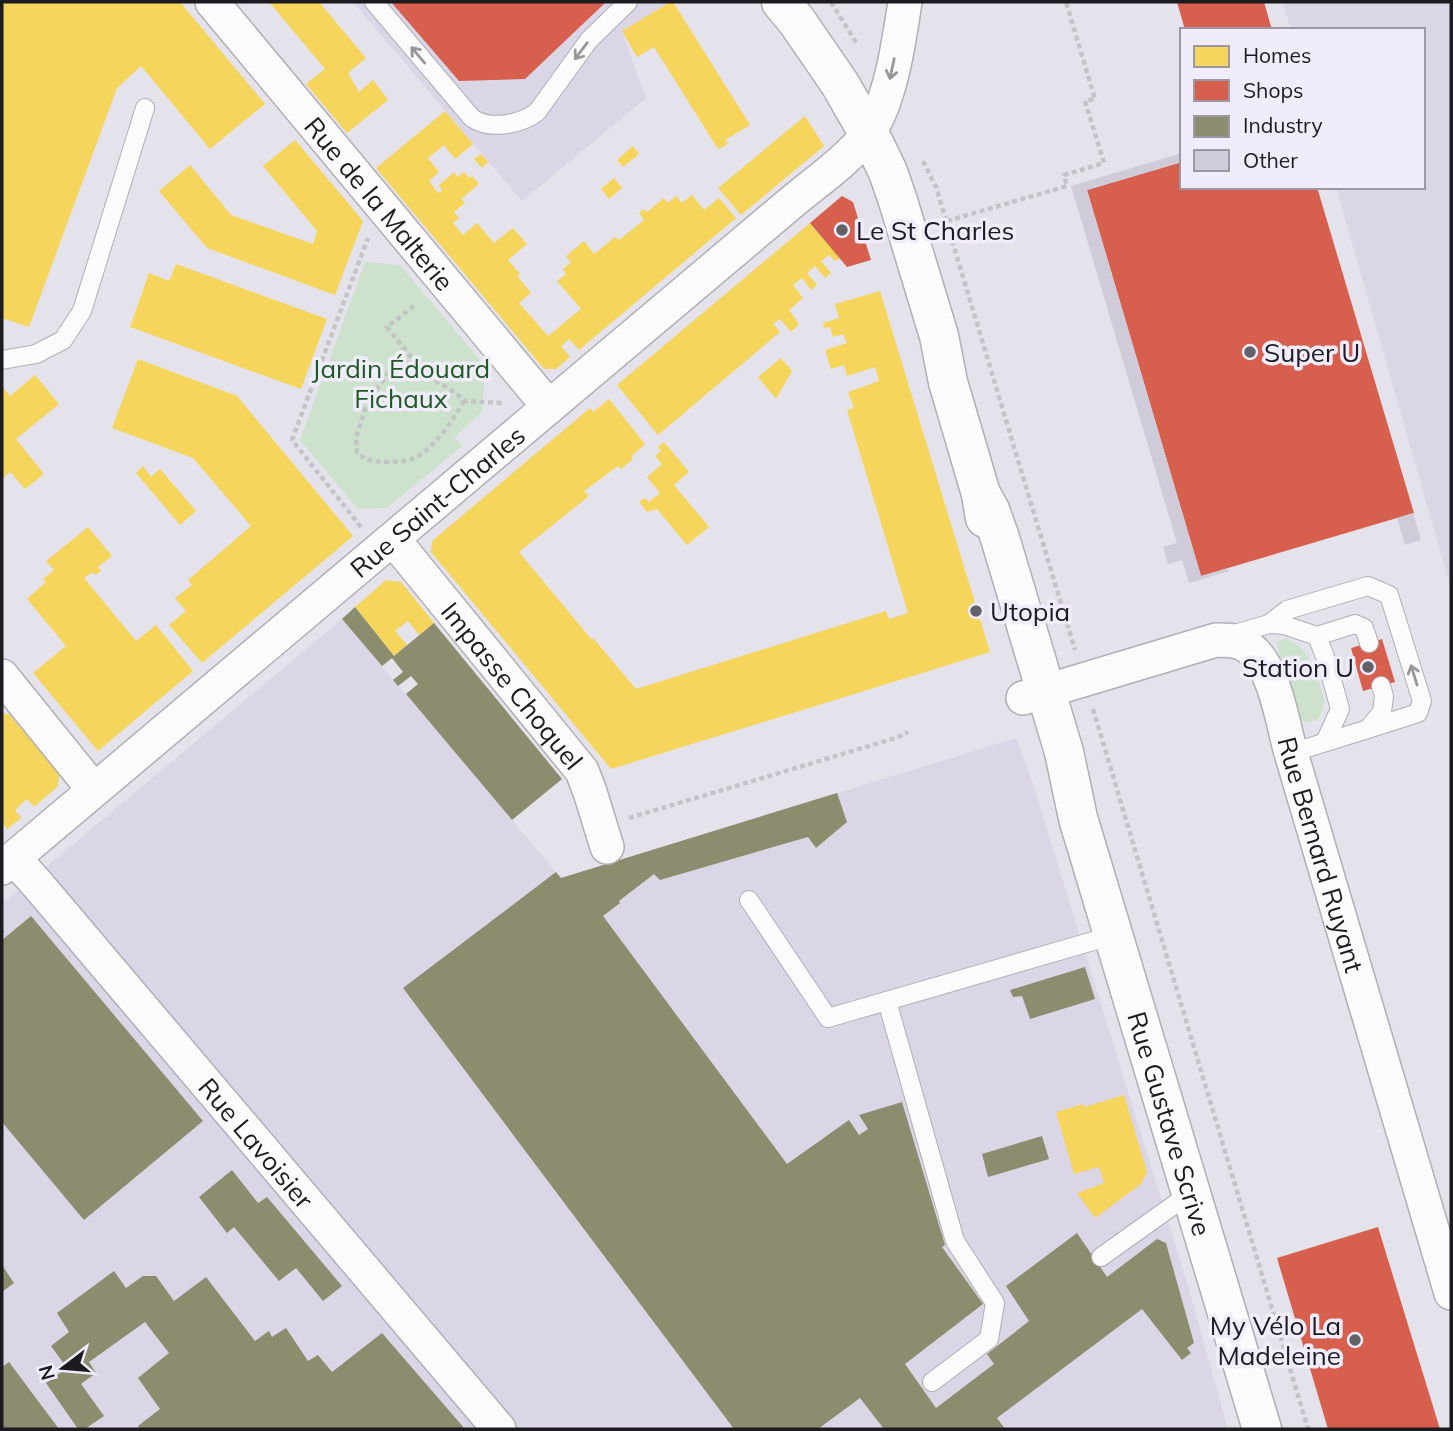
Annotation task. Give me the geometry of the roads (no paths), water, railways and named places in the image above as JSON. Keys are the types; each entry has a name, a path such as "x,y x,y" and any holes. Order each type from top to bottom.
{"street":[{"name":"Rue de la Malterie","path":"212,2 539,395"},
{"name":"Rue Gustave Scrive","path":"779,2 796,20 840,84 861,141 881,157 898,201 939,336 947,382 981,494 996,524 1035,695 1065,752 1078,818 1262,1429"},
{"path":"861,141 880,110 890,81 905,2"},
{"name":"Rue Saint-Charles","path":"8,863 386,544 539,395 861,141"},
{"name":"Impasse Choquel","path":"386,544 582,771 604,837"},
{"name":"Rue Bernard Ruyant","path":"1035,695 1216,640 1240,642 1260,657 1272,682 1451,1293"},
{"path":"2,676 94,790"},
{"name":"Rue Lavoisier","path":"8,863 38,885 499,1429"}],"lane":[{"path":"374,2 472,118 484,125 491,125 526,119 537,112 589,40 628,2"},
{"path":"2,360 36,354 63,340 82,311 145,108"},
{"path":"1269,624 1287,610 1368,586 1389,595 1422,701 1418,713 1291,753"},
{"path":"1216,640 1269,624 1284,625 1317,636 1356,624 1364,628 1369,643"},
{"path":"1317,636 1340,709 1325,742"},
{"path":"1368,729 1381,712 1384,696 1381,686"},
{"path":"749,900 828,1018 1114,935"},
{"path":"887,1001 955,1241 995,1303 989,1339 932,1382"},
{"path":"1101,1257 1192,1192"}],"place":[{"name":"Le St Charles","path":"842,230"},
{"name":"Super U","path":"1250,352"},
{"name":"Utopia","path":"976,611"},
{"name":"Station U","path":"1368,667"},
{"name":"My Vélo La Madeleine","path":"1355,1340"}],"park label":[{"name":"Jardin Édouard Fichaux","path":"401,383"}]}
